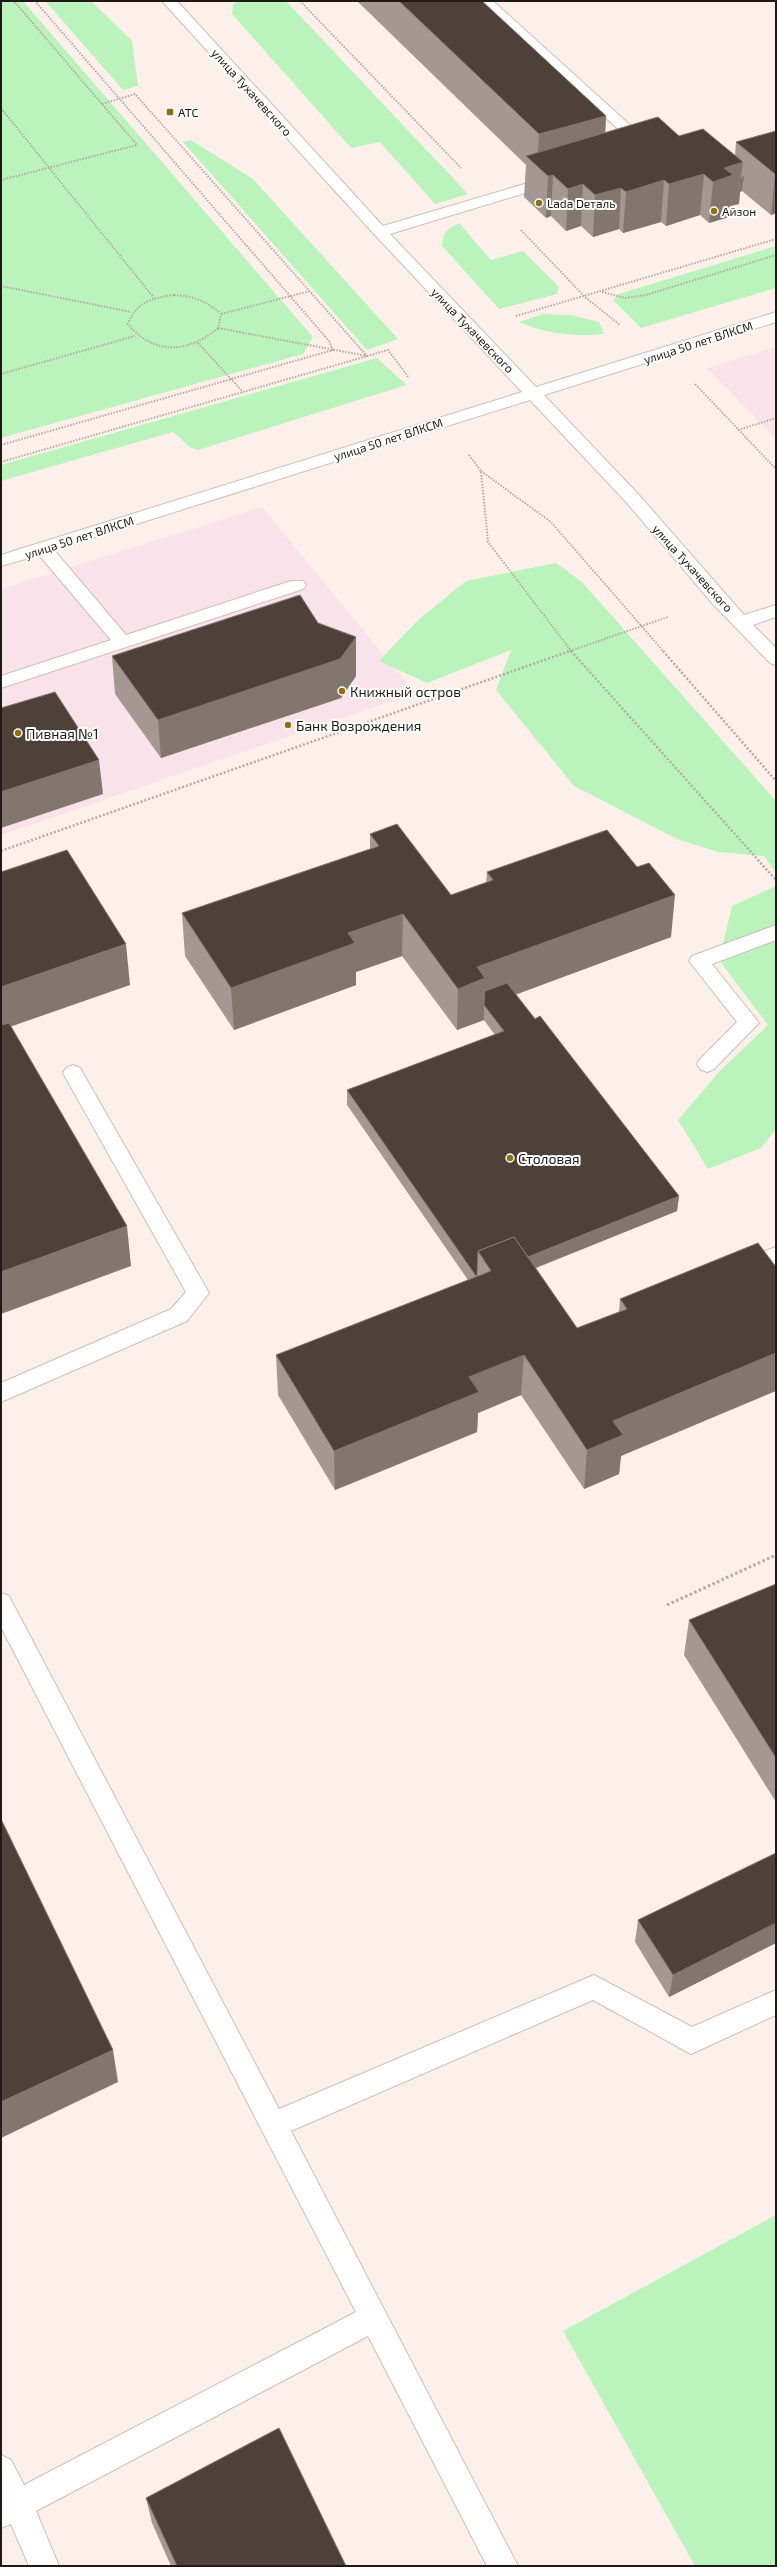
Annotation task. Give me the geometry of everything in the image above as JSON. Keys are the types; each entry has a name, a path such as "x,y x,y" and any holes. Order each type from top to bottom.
{"street":[{"path":"485,1 655,152 631,157"},
{"name":"улица Тухачевского","path":"174,2 380,232 633,499 718,599 742,622 776,659"},
{"path":"380,232 571,175"},
{"name":"улица 50 лет ВЛКСМ","path":"1,561 773,320"},
{"path":"43,548 122,642"},
{"path":"1,682 298,585"},
{"path":"742,622 776,611"},
{"path":"707,1064 749,1023 699,961 776,932"},
{"path":"1,1392 179,1315 198,1293 73,1073"},
{"path":"1,1603 504,2566"},
{"path":"274,2125 594,1988 690,2041 776,2002"},
{"path":"10,2509 374,2318"},
{"path":"1,2470 10,2509 44,2566"}],"path":[{"path":"1,180 137,145 14,1"},
{"path":"35,1 329,341 333,350"},
{"path":"102,104 136,94 368,356"},
{"path":"1,108 154,298"},
{"path":"514,316 601,292 776,239"},
{"path":"601,292 625,298 646,295 776,255"},
{"path":"1,286 131,312"},
{"path":"220,314 310,291"},
{"path":"174,294 195,296 211,304 220,314 218,328 198,343 174,347 152,345 135,336 128,324 131,312 140,304 154,298 174,294"},
{"path":"218,328 368,356"},
{"path":"1,374 135,336"},
{"path":"198,343 243,392"},
{"path":"1,444 333,350"},
{"path":"1,462 388,350 409,378"},
{"path":"692,381 704,391 738,430 776,469"},
{"path":"738,430 776,418"},
{"path":"464,450 481,471 552,522 776,781"},
{"path":"481,471 488,542 571,652 776,880"},
{"path":"1,851 668,617"},
{"path":"668,1605 776,1555"}],"shaded area":[{"path":"776,347 776,439 707,368"},
{"path":"262,507 415,693 1,835 1,589"}],"green space":[{"path":"1,1 23,1 313,337 303,354 1,438"},
{"path":"45,1 91,1 132,41 138,86 123,90"},
{"path":"239,1 286,1 468,194 435,204 380,142 351,148 232,14 233,4"},
{"path":"191,140 253,179 398,339 367,350 183,142"},
{"path":"459,223 491,260 523,251 559,287 557,294 499,309 442,246 443,237 446,232 451,227"},
{"path":"776,246 776,288 641,328 613,300 619,294"},
{"path":"543,314 571,315 599,322 604,334 561,334 519,322"},
{"path":"377,358 407,385 198,450 191,448 173,432 1,481 1,465"},
{"path":"556,563 582,582 776,801 776,873 764,856 718,852 677,839 574,786 496,690 511,650 427,683 379,661 418,620 466,581"},
{"path":"776,886 776,1129 761,1148 708,1169 678,1120 718,1073 768,1025 719,960 732,906"},
{"path":"776,2215 776,2566 695,2566 563,2331"}],"building":[{"path":"399,1 482,1 606,116 539,134"},
{"path":"658,117 679,136 703,129 743,162 724,168 733,175 713,182 704,174 669,184 664,180 626,192 621,188 595,195 583,184 568,189 553,175 548,176 526,156"},
{"path":"776,131 776,174 775,174 736,142"},
{"path":"300,595 318,623 356,637 340,659 158,720 112,656"},
{"path":"55,692 99,760 1,792 1,708"},
{"path":"397,824 451,895 493,880 487,872 607,830 637,867 649,863 675,895 477,967 485,978 458,989 403,914 348,933 355,943 231,988 182,913 379,846 370,834"},
{"path":"67,850 126,944 1,987 1,872"},
{"name":"Столовая","path":"507,983 535,1019 540,1016 679,1196 528,1257 514,1237 478,1251 476,1276 347,1090 504,1031 484,1005 485,991"},
{"path":"9,1023 127,1226 1,1272 1,1025"},
{"path":"514,1237 577,1328 627,1309 620,1299 758,1243 776,1267 776,1353 613,1421 623,1435 587,1450 524,1355 469,1377 479,1392 334,1451 276,1355 491,1271 478,1251"},
{"path":"776,1584 776,1758 689,1620"},
{"path":"1,1819 113,2050 1,2102"},
{"path":"776,1853 776,1923 673,1975 638,1920"},
{"path":"279,2428 346,2566 177,2566 146,2498"}],"place":[{"name":"АТС","path":"170,112"},
{"name":"Lada Dеталь","path":"539,203"},
{"name":"Айзон","path":"714,211"},
{"name":"Книжный остров","path":"342,691"},
{"name":"Банк Возрождения","path":"288,725"},
{"name":"Пивная №1","path":"18,733"},
{"name":"Столовая","path":"510,1158"}]}
